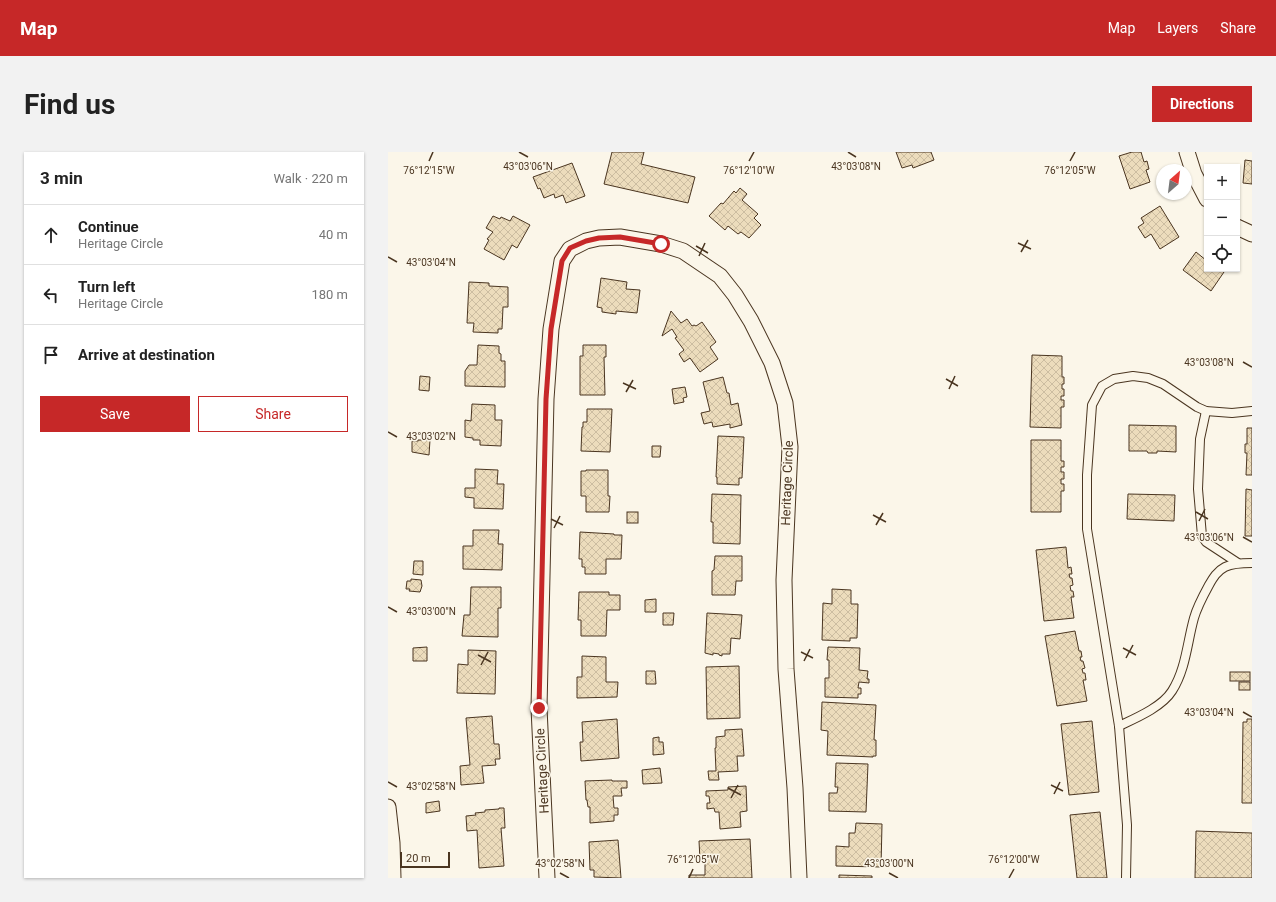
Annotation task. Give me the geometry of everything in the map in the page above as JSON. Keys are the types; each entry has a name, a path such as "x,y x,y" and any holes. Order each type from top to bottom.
{"street":[{"path":"1187,152 1194,174 1204,193"},
{"path":"1240,229 1252,234"},
{"name":"Heritage Circle","path":"547,878 539,708 546,399 551,329 562,261 570,248 586,241 599,238 620,237 661,244 683,251 720,276 735,295 751,321 772,363 785,403 790,447 784,580 786,669 800,878"},
{"path":"388,807 392,843 393,878"}],"lane":[{"path":"1126,878 1127,825 1119,726 1088,529 1087,475 1092,405 1102,386 1114,379 1134,376 1148,378 1163,384 1197,407 1206,411 1232,413 1252,411"},
{"path":"1206,411 1200,439 1198,482 1202,536 1206,542 1238,563"},
{"path":"1119,726 1139,717 1166,700 1172,692 1182,673 1194,617 1215,575 1225,566 1238,563 1252,563"}],"building":[{"path":"612,152 644,152 641,164 695,177 688,203 604,184"},
{"path":"896,152 931,152 934,160 913,168 912,165 902,168"},
{"path":"1132,152 1141,152 1144,162 1147,161 1149,169 1146,170 1150,182 1130,189 1119,156"},
{"path":"1245,160 1252,161 1252,184 1243,183"},
{"path":"572,163 585,196 566,203 563,195 555,198 554,194 544,198 533,177"},
{"path":"740,188 747,194 742,200 758,214 754,218 761,225 749,238 741,232 738,234 728,226 725,230 709,216 721,203 723,204 734,191 736,193"},
{"path":"1160,206 1179,237 1160,249 1151,234 1145,238 1138,227 1144,223 1141,218"},
{"path":"493,216 500,219 501,217 510,221 513,216 530,225 517,248 512,245 504,260 484,249 489,240 487,239 493,232 486,228"},
{"path":"1196,252 1204,259 1204,272 1224,272 1211,291 1183,270"},
{"path":"601,278 627,282 626,289 640,290 637,313 616,311 616,314 602,312 602,308 597,307"},
{"path":"469,282 489,283 489,286 508,287 508,307 503,307 502,329 498,329 498,333 473,332 474,323 467,323"},
{"path":"671,311 681,323 687,319 692,326 696,326 702,322 716,342 710,347 718,359 700,372 690,358 684,362 679,354 684,350 675,338 677,337 672,329 662,336"},
{"path":"478,345 499,346 501,361 505,361 505,387 465,386 465,371 469,365 477,365"},
{"path":"583,345 606,345 606,357 604,357 605,395 580,395 580,356 583,356"},
{"path":"1032,355 1062,356 1062,377 1064,377 1064,384 1062,384 1062,389 1064,389 1064,396 1061,396 1061,400 1064,400 1064,407 1061,407 1061,428 1030,427"},
{"path":"420,376 430,377 429,391 419,390"},
{"path":"723,377 727,393 729,393 731,405 738,403 742,425 730,428 730,424 713,427 712,422 704,424 701,413 710,411 703,382"},
{"path":"685,387 687,397 683,398 684,402 674,404 672,389"},
{"path":"472,404 495,405 495,420 502,420 501,446 480,445 480,440 473,440 473,438 465,437 465,420 471,421"},
{"path":"587,409 612,409 610,452 581,451 582,427 583,422 587,422"},
{"path":"1129,425 1176,426 1176,452 1157,451 1157,453 1148,453 1147,451 1129,451"},
{"path":"1247,428 1252,428 1252,475 1246,475 1247,453 1245,453 1245,444 1247,444"},
{"path":"718,436 744,437 742,478 739,478 739,485 717,484"},
{"path":"430,440 429,455 412,452 412,441"},
{"path":"1031,440 1061,440 1061,461 1064,461 1064,467 1061,467 1061,472 1064,472 1064,479 1061,479 1061,484 1064,484 1064,491 1061,491 1061,512 1031,512"},
{"path":"652,446 661,446 660,457 652,457"},
{"path":"475,469 498,470 497,484 504,484 503,509 474,508 474,498 465,497 465,488 475,488"},
{"path":"608,470 608,496 610,496 609,512 586,512 586,496 581,496 581,471"},
{"path":"1246,489 1252,490 1252,536 1245,536"},
{"path":"712,494 741,495 740,544 713,543 713,522 711,522"},
{"path":"1128,494 1175,495 1174,521 1127,519"},
{"path":"627,512 638,512 638,523 627,523"},
{"path":"473,530 499,530 498,544 503,544 502,570 463,569 463,546 473,546"},
{"path":"580,532 622,535 621,559 606,559 606,574 585,574 585,567 582,567 582,559 579,559"},
{"path":"1066,547 1068,568 1071,567 1072,574 1069,574 1070,578 1072,578 1073,585 1070,586 1074,597 1071,597 1074,618 1044,621 1036,550"},
{"path":"715,556 742,556 742,581 736,581 735,595 712,595 712,571 714,570"},
{"path":"414,561 423,561 423,575 413,574"},
{"path":"411,579 421,580 422,586 420,592 409,591 410,589 406,589 407,581 411,581"},
{"path":"471,587 501,587 501,608 498,608 498,637 462,636 464,615 470,615"},
{"path":"832,589 851,590 851,604 858,604 857,638 850,638 850,641 822,640 823,603 832,604"},
{"path":"579,592 609,592 609,595 620,595 620,610 607,610 606,636 581,636 581,620 578,620"},
{"path":"656,599 656,612 645,612 645,600"},
{"path":"663,613 674,613 673,625 663,625"},
{"path":"707,613 742,615 740,639 731,638 730,654 722,654 722,656 719,654 713,653 713,655 705,653"},
{"path":"1075,631 1079,651 1081,651 1081,661 1083,661 1085,668 1082,669 1083,673 1085,673 1086,680 1083,680 1087,701 1057,706 1045,636"},
{"path":"427,647 427,661 413,661 413,648"},
{"path":"828,647 860,648 859,670 868,671 867,679 869,679 869,683 859,682 858,688 861,688 861,694 858,694 858,698 825,697 825,678 829,678 829,660 827,660"},
{"path":"468,650 496,651 495,694 457,693 458,664 468,665"},
{"path":"582,656 606,657 606,682 618,682 617,697 577,698 577,677 582,677"},
{"path":"739,666 740,718 707,719 706,667"},
{"path":"646,671 655,671 656,684 646,684"},
{"path":"1230,672 1250,672 1250,681 1230,681"},
{"path":"1239,682 1250,682 1250,690 1239,690"},
{"path":"822,702 876,705 874,740 876,740 876,756 827,755 828,731 821,730"},
{"path":"492,716 494,744 499,744 500,759 495,759 496,765 482,766 484,783 461,785 460,766 470,765 466,718"},
{"path":"617,719 619,758 581,761 580,742 583,742 582,722"},
{"path":"1247,719 1252,719 1252,803 1242,803 1243,722 1247,722"},
{"path":"1092,721 1099,792 1069,795 1061,724"},
{"path":"742,729 744,756 737,756 738,771 718,772 719,780 709,780 708,771 716,771 716,737 725,736 725,730"},
{"path":"659,737 659,742 663,742 664,754 653,755 653,738"},
{"path":"836,763 868,764 866,812 829,811 829,793 837,793 838,787 835,787"},
{"path":"660,768 662,783 643,784 642,770"},
{"path":"585,781 627,781 627,788 621,788 622,796 613,796 614,808 618,808 618,815 614,815 614,821 590,823 590,807 588,807 586,800"},
{"path":"746,786 747,811 740,812 741,827 720,829 719,812 715,812 714,808 707,809 707,803 710,803 709,796 706,796 706,791 728,790 728,787"},
{"path":"439,801 440,811 426,813 426,803"},
{"path":"504,808 505,828 501,828 504,866 479,868 477,830 467,831 466,816 476,815 475,813"},
{"path":"1100,812 1107,878 1077,878 1070,815"},
{"path":"856,823 882,824 881,867 836,866 836,846 849,847 849,833 855,833"},
{"path":"1196,831 1252,833 1252,878 1195,878"},
{"path":"750,839 752,878 689,878 689,875 705,875 705,860 700,860 699,841"},
{"path":"618,840 621,878 594,877 594,870 590,870 589,842"},
{"path":"839,875 872,876 872,878 839,878"}],"route":[{"path":"539,708 546,399 551,329 562,261 570,248 586,241 599,238 620,237 661,244"}]}
